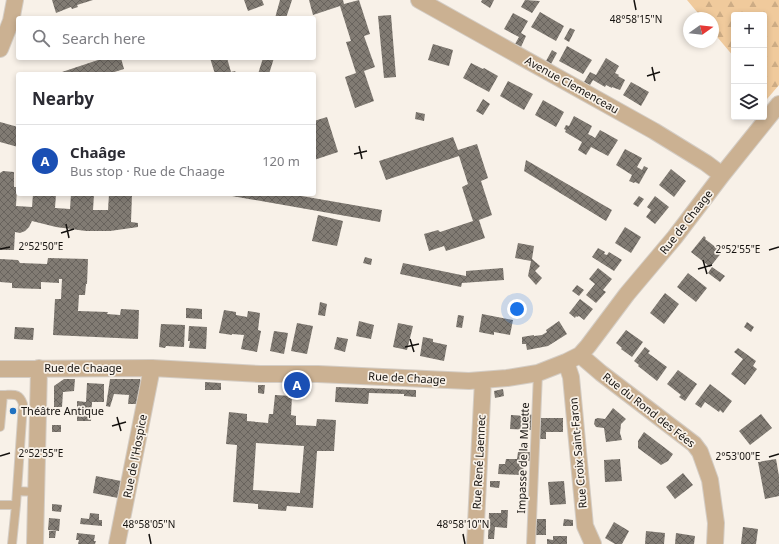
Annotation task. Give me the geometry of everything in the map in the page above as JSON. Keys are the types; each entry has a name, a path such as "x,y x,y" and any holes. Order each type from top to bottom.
{"street":[{"path":"0,48 3,33 11,21 15,0"},
{"name":"Avenue Clemenceau","path":"419,0 654,131 722,175"},
{"name":"Rue de Chaage","path":"0,369 152,368 260,374 318,374 469,381 507,378 538,373 580,355 779,104"},
{"name":"Rue du Rond des Fées","path":"580,355 601,373 694,444 700,452 710,480 714,504 716,523 715,544"},
{"name":"Rue Croix Saint-Faron","path":"566,362 571,377 585,526 592,544"},
{"path":"35,544 39,368"},
{"name":"Rue de l'Hospice","path":"117,544 152,368"},
{"name":"Rue René Laennec","path":"475,544 482,380"}],"lane":[{"name":"Impasse de la Muette","path":"531,544 538,373"},
{"path":"0,427 1,395 17,395 21,398 23,404 12,544"},
{"path":"17,491 36,492"},
{"path":"0,505 16,505"}],"green space":[{"path":"687,0 779,0 779,85 767,99 767,12 731,12 731,53 719,39 719,12 697,12"}],"building":[{"path":"52,0 93,0 77,5 78,7 72,9 71,7 56,13"},
{"path":"244,0 262,0 264,5 248,11"},
{"path":"280,0 292,0 287,16 276,16"},
{"path":"309,0 343,0 344,4 359,0 370,34 364,36 375,67 364,71 374,101 355,108 345,77 356,73 346,42 351,41 340,6 313,15"},
{"path":"482,0 494,0 490,8 481,2"},
{"path":"525,0 540,1 532,13 521,7"},
{"path":"540,12 564,26 556,41 531,27"},
{"path":"513,13 528,21 521,33 526,36 521,47 515,44 519,37 504,29"},
{"path":"391,15 396,77 384,78 378,16"},
{"path":"570,28 575,30 569,42 564,39"},
{"path":"433,44 453,50 449,66 428,60"},
{"path":"567,46 592,60 583,74 559,61"},
{"path":"552,50 557,53 551,64 546,61"},
{"path":"606,58 619,66 615,73 625,80 620,90 606,85 605,87 593,80 590,85 584,82 590,72 596,75"},
{"path":"98,60 122,60 124,69 114,72 62,72"},
{"path":"211,60 228,60 231,72 214,72"},
{"path":"262,60 273,60 270,72 259,72"},
{"path":"471,63 498,76 489,92 463,78"},
{"path":"508,81 533,94 524,110 500,96"},
{"path":"631,82 649,92 641,106 623,95"},
{"path":"483,99 490,104 483,115 476,111"},
{"path":"543,100 564,112 556,127 535,115"},
{"path":"416,112 425,114 424,121 415,119"},
{"path":"574,116 592,126 588,134 595,138 600,130 618,140 608,156 591,147 586,155 578,150 582,142 565,132 566,130 564,129 566,125 569,126"},
{"path":"327,117 338,152 316,159 316,120"},
{"path":"0,122 16,126 16,146 0,142"},
{"path":"453,137 458,150 477,144 488,178 481,181 492,215 479,220 485,238 446,251 444,246 429,251 424,234 438,230 440,232 473,221 462,187 468,184 459,156 386,180 379,161"},
{"path":"625,149 642,158 637,167 642,170 644,166 648,168 639,184 629,181 632,175 616,165"},
{"path":"526,160 612,210 606,221 524,171"},
{"path":"671,169 686,181 674,197 659,185"},
{"path":"3,171 14,172 16,206 32,207 33,196 56,196 55,208 70,209 71,196 94,196 93,210 108,210 109,196 132,196 131,222 138,223 138,227 110,231 86,231 56,227 32,221 25,231 20,233 15,232 14,250 0,250 0,173"},
{"path":"232,196 302,196 382,210 380,222"},
{"path":"639,196 644,199 638,207 633,204"},
{"path":"655,196 669,207 655,224 646,217 651,210 647,207"},
{"path":"318,215 343,221 337,246 312,241"},
{"path":"625,227 641,237 631,253 615,243"},
{"path":"704,236 706,238 705,239 722,252 710,267 691,252"},
{"path":"518,243 534,246 532,259 540,266 535,271 542,278 536,285 528,276 531,261 515,258"},
{"path":"598,248 605,252 604,254 607,255 609,252 622,260 614,271 592,257"},
{"path":"365,257 372,259 371,265 363,263"},
{"path":"48,258 88,259 85,295 79,295 78,311 108,312 107,314 120,315 121,309 139,310 138,339 53,335 55,299 61,299 62,279 59,279 59,283 41,282 41,289 12,288 12,283 0,282 0,259 18,260 20,263 47,264"},
{"path":"403,263 466,276 466,271 503,268 504,280 462,283 461,287 400,274"},
{"path":"712,267 725,276 720,282 708,273"},
{"path":"598,268 612,279 603,290 606,292 596,303 586,295 595,284 589,279"},
{"path":"688,273 707,288 696,302 677,287"},
{"path":"577,285 584,290 579,296 572,291"},
{"path":"665,293 679,304 664,324 650,313"},
{"path":"580,299 593,309 584,320 579,316 576,316 575,318 569,313"},
{"path":"320,302 327,304 325,316 318,315"},
{"path":"186,308 202,309 202,319 186,318"},
{"path":"224,310 236,312 236,315 247,317 248,311 260,313 258,330 261,331 257,352 241,349 244,335 219,333"},
{"path":"482,314 513,320 510,335 494,332 494,335 479,332"},
{"path":"458,315 464,316 462,328 456,327"},
{"path":"359,321 374,325 371,339 356,336"},
{"path":"559,321 567,334 548,346 527,350 526,344 522,344 522,337 542,335 547,332 546,330"},
{"path":"747,322 754,327 751,332 744,327"},
{"path":"297,323 313,326 307,354 291,351"},
{"path":"398,323 413,326 407,350 393,347"},
{"path":"161,324 185,325 184,347 159,347"},
{"path":"189,326 207,327 206,349 189,348"},
{"path":"15,327 34,328 33,340 14,339"},
{"path":"626,330 643,342 632,357 621,349 622,348 616,343"},
{"path":"274,331 288,333 284,354 270,351"},
{"path":"337,337 348,339 345,352 334,349"},
{"path":"423,337 433,339 433,342 447,345 444,361 420,356"},
{"path":"645,347 650,351 648,353 667,367 657,381 634,361"},
{"path":"738,348 756,361 753,366 757,369 745,385 731,374 743,359 734,352"},
{"path":"678,370 697,384 685,401 679,397 681,395 667,384"},
{"path":"64,379 75,379 74,391 63,392 62,407 54,407 54,386"},
{"path":"110,379 140,379 141,382 137,404 128,404 129,395 114,394 110,407 106,406"},
{"path":"205,382 221,383 221,390 205,390"},
{"path":"87,383 104,384 104,402 92,402 91,421 77,421 77,401 86,402"},
{"path":"710,384 732,401 723,413 720,410 719,412 705,402 701,408 695,404"},
{"path":"258,385 265,385 264,394 258,393"},
{"path":"336,387 416,390 416,397 404,396 404,394 369,393 368,404 335,402"},
{"path":"503,389 504,396 495,398 494,391"},
{"path":"275,395 292,396 291,415 296,416 296,425 316,426 317,419 336,420 334,451 317,451 313,508 287,506 286,511 258,509 258,504 233,502 237,445 226,444 229,412 247,414 247,421 268,423 269,414 273,414","holes":["256,443 304,446 300,493 253,490"]},
{"path":"613,408 626,419 621,424 620,433 622,440 606,442 604,428 596,427 594,424 595,419 605,419"},
{"path":"527,414 534,415 534,430 510,429 511,415 527,416"},
{"path":"761,414 772,428 750,445 739,431"},
{"path":"540,418 563,418 563,432 546,432 546,439 539,439"},
{"path":"52,425 61,425 61,432 52,432"},
{"path":"644,432 673,454 668,461 661,465 638,448 638,441"},
{"path":"518,452 533,452 532,461 524,461 523,475 498,474 499,464 505,464 506,459 517,459"},
{"path":"620,459 622,481 605,482 604,460"},
{"path":"776,459 779,476 779,496 765,499 758,462"},
{"path":"683,473 693,485 675,499 666,487"},
{"path":"96,476 121,481 118,498 93,493"},
{"path":"490,481 500,481 499,488 490,487"},
{"path":"564,481 566,504 550,505 548,482"},
{"path":"52,504 62,505 61,512 52,511"},
{"path":"501,510 508,510 507,528 495,527 494,539 488,539 489,513 501,513"},
{"path":"90,513 99,514 99,520 102,520 102,526 80,524 81,518 89,519"},
{"path":"49,518 60,519 59,531 48,530"},
{"path":"536,519 546,519 546,535 535,535"},
{"path":"564,519 573,520 573,526 563,526"},
{"path":"614,522 629,531 622,544 615,544 605,538"},
{"path":"743,527 758,529 756,544 741,544"},
{"path":"49,531 56,531 55,538 49,538"},
{"path":"646,531 665,533 664,544 645,544"},
{"path":"77,533 95,535 95,544 78,544 79,540 76,540"},
{"path":"676,533 695,536 694,544 675,544"},
{"path":"553,536 567,536 567,544 547,544 547,539 553,540"}],"place":[{"name":"Chaâge","path":"297,385"},
{"name":"Théâtre Antique","path":"13,411"}]}
